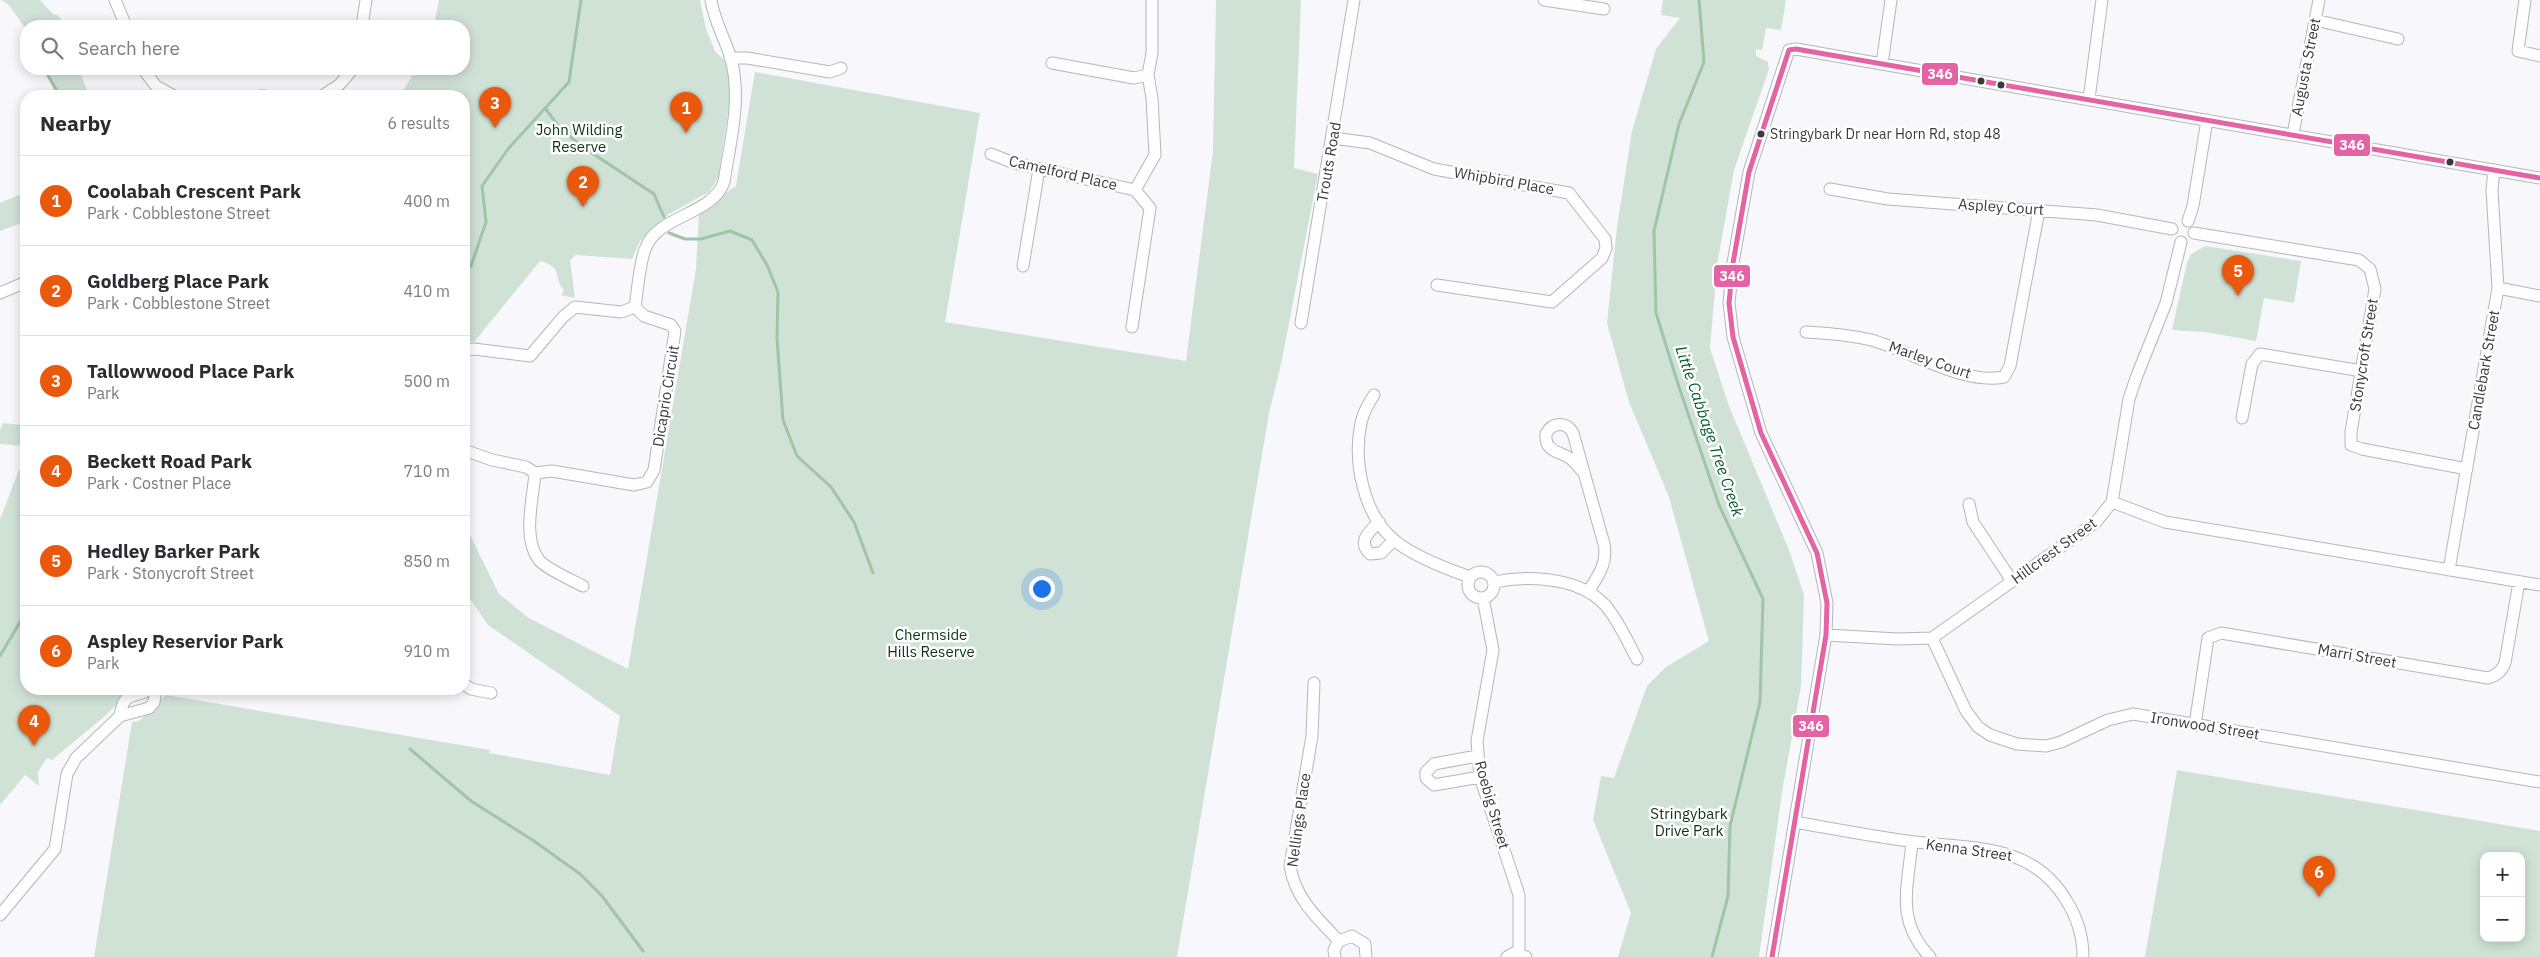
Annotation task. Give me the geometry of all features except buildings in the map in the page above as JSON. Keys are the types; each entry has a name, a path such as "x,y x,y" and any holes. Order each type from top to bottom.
{"street":[{"path":"114,0 123,20"},
{"path":"363,20 366,0"},
{"path":"470,350 530,356 563,317 576,307 621,312 635,307 646,246 670,222 710,200 721,188 736,100 730,58 713,16 711,0"},
{"path":"1132,327 1150,208 1135,190 1155,154 1152,98 1148,75 1152,53 1152,0"},
{"name":"Trouts Road","path":"1301,323 1333,138 1354,0"},
{"path":"1544,0 1604,9"},
{"path":"1882,64 1891,0"},
{"path":"2089,99 2102,0"},
{"name":"Augusta Street","path":"2293,134 2319,0"},
{"path":"2525,0 2518,51 2540,56"},
{"path":"2315,20 2398,39"},
{"path":"1772,957 1826,635 1827,603 1817,553 1761,433 1733,337 1729,303 1733,264 1749,172 1789,50 1796,49 2540,178"},
{"path":"730,58 747,58 830,72 841,68"},
{"path":"1052,63 1134,78 1148,75"},
{"path":"148,75 156,86 163,90"},
{"path":"331,90 339,85 348,75"},
{"path":"2188,221 2193,206 2207,120"},
{"name":"Whipbird Place","path":"1333,138 1370,143 1434,169 1569,193 1605,239 1606,248 1602,258 1559,299 1552,302 1437,285"},
{"name":"Camelford Place","path":"991,154 1014,164 1135,190"},
{"path":"1023,266 1040,169"},
{"name":"Candlebark Street","path":"2449,570 2498,288 2492,190 2494,170"},
{"name":"Aspley Court","path":"1830,189 1888,199 2097,215 2172,229"},
{"name":"Marley Court","path":"1806,332 1843,334 1872,341 1950,369 1984,378 2004,377 2010,366 2039,210"},
{"path":"2178,221 2188,221 2193,226 2194,233 2188,242 2181,242 2175,239 2172,229 2178,221"},
{"name":"Stonycroft Street","path":"2194,233 2359,260 2370,269 2375,289 2351,445 2362,449 2467,469"},
{"name":"Hillcrest Street","path":"1932,638 2096,522 2112,502 2129,399 2166,303 2181,242"},
{"path":"0,293 20,285"},
{"path":"2498,288 2540,296"},
{"name":"Dicaprio Circuit","path":"470,452 492,460 526,467 535,474 552,471 634,485 647,482 651,476 675,331 671,325 644,316 635,307"},
{"path":"2242,418 2252,364 2260,354 2362,371"},
{"path":"1374,395 1361,422 1359,453 1366,497 1379,522 1394,540 1450,570 1470,578"},
{"path":"1582,471 1606,552 1604,565 1588,592"},
{"path":"535,474 530,527 532,547 540,561 583,586"},
{"path":"2112,502 2165,522 2540,585"},
{"path":"1969,504 1973,522 2012,581"},
{"path":"1379,522 1364,538 1363,543 1366,550 1370,554 1381,552 1394,540"},
{"path":"1481,572 1490,574 1494,582 1493,591 1483,598 1475,597 1470,592 1468,585 1470,578 1481,572"},
{"path":"1494,582 1521,578 1535,579 1559,583 1588,592 1611,613 1637,659"},
{"name":"Marri Street","path":"2196,725 2208,638 2221,633 2488,678 2496,676 2505,663 2519,582"},
{"name":"Roebig Street","path":"1483,598 1493,650 1476,741 1477,756 1480,776 1519,895 1523,955 1507,957"},
{"path":"1826,635 1898,640 1932,638"},
{"name":"Ironwood Street","path":"1932,638 1970,718 1990,735 2005,741 2030,746 2046,746 2061,742 2108,720 2133,714 2540,782"},
{"name":"Nellings Place","path":"1314,683 1312,736 1290,866 1292,880 1306,906 1339,941"},
{"path":"470,688 491,693"},
{"path":"120,716 124,700 131,695"},
{"path":"0,915 55,849 67,774 76,758 120,716 149,708 154,702 155,695"},
{"path":"1477,756 1434,764 1426,772 1426,778 1434,786 1480,776"},
{"name":"Kenna Street","path":"1795,822 1912,842 2005,853 2037,866 2062,894 2070,907 2081,934 2083,957"},
{"path":"1912,842 1906,904 1907,917 1914,938 1930,957"},
{"path":"1335,957 1334,950 1339,941 1347,936 1357,938 1365,944 1366,957"}],"green space":[{"path":"1,0 40,0 61,20 20,21 8,4"},
{"name":"John Wilding Reserve","path":"439,0 700,0 706,29 715,51 725,61 732,87 718,178 709,192 669,214 640,241 632,259 576,255 570,260 575,298 561,295 564,290 553,266 540,261 474,342 470,342 470,90 404,90 412,75 470,75 470,20 435,20"},
{"name":"Chermside Hills Reserve","path":"1216,0 1301,0 1294,168 1318,174 1281,364 1269,413 1177,957 94,957 132,722 139,721 166,695 490,750 489,753 610,775 620,716 488,625 470,599 470,535 499,594 529,618 628,669 696,269 699,212 736,186 755,72 980,113 945,322 1186,361 1213,151"},
{"name":"Stringybark Drive Park","path":"1663,0 1786,0 1781,30 1766,28 1762,50 1756,49 1756,56 1768,62 1769,69 1734,170 1717,265 1710,348 1729,406 1789,550 1804,595 1801,686 1782,792 1759,957 1618,957 1631,913 1593,820 1601,776 1614,778 1647,686 1666,667 1709,641 1669,497 1629,402 1607,323 1617,227 1632,131 1656,49 1680,18 1661,15"},
{"path":"48,75 81,75 87,90 54,90"},
{"path":"20,195 20,223 0,231 0,203"},
{"path":"2205,246 2301,261 2294,303 2264,298 2256,341 2205,332 2172,330 2187,263 2191,254"},
{"path":"3,423 20,425 20,446 0,444 0,430"},
{"path":"20,467 20,695 127,695 105,716 52,760 47,758 38,772 39,786 25,775 0,805 0,519"},
{"path":"2177,770 2540,831 2540,957 2145,957"}],"waterway":[{"path":"470,267 486,222 482,186 508,149 569,82 581,0"},
{"name":"Little Cabbage Tree Creek","path":"1699,0 1704,62 1679,124 1654,231 1656,313 1719,505 1763,599 1760,702 1730,826 1728,896 1712,957"},
{"path":"48,75 56,90"},
{"path":"545,108 559,127 580,145 654,194 664,217"},
{"path":"669,233 685,239 701,239 730,231 752,240 767,265 778,292 777,339 783,420 797,456 831,487 854,522 873,573"},
{"path":"0,656 20,622"},
{"path":"410,749 471,801 534,841 580,874 602,896 643,951"}],"transit line":[{"name":"346","path":"1789,50 1796,49 2540,178"},
{"name":"346","path":"1772,957 1826,635 1827,603 1817,553 1761,433 1733,337 1729,303 1733,263 1749,172 1789,50"}],"place":[{"name":"Tallowwood Place Park","path":"495,128"},
{"name":"Coolabah Crescent Park","path":"686,133"},
{"name":"Stringybark Dr near Horn Rd, stop 48","path":"1761,134"},
{"name":"Goldberg Place Park","path":"583,207"},
{"name":"Hedley Barker Park","path":"2238,296"},
{"name":"Beckett Road Park","path":"34,746"},
{"name":"Aspley Reservior Park","path":"2319,897"}]}
